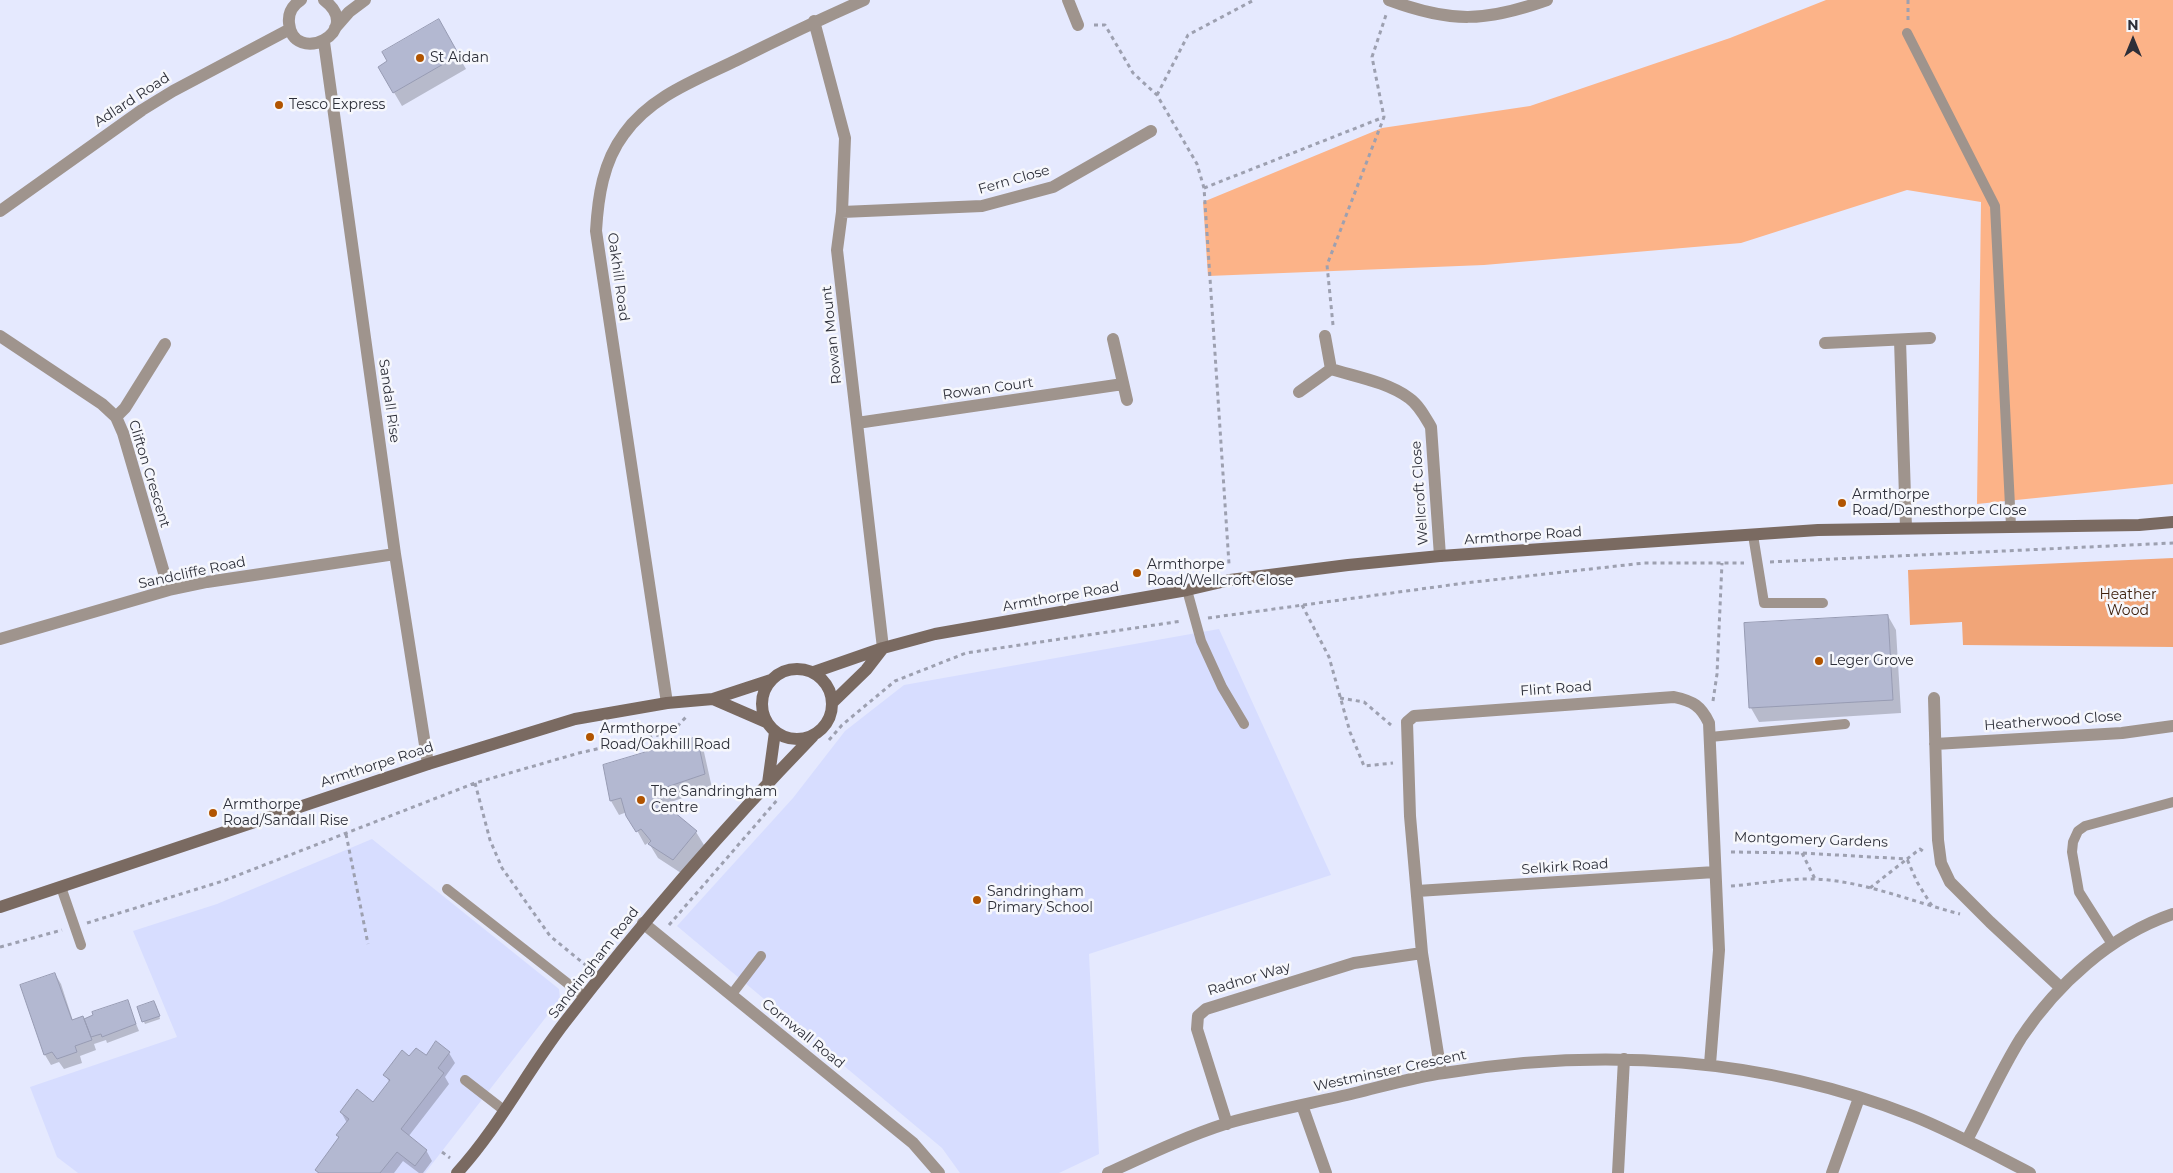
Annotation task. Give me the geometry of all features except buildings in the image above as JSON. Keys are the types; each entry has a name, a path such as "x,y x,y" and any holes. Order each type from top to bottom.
{"street":[{"path":"300,0 291,11 288,21 290,29 298,40 307,44 324,42 332,35 335,28 336,17 334,10 324,0"},
{"path":"335,28 365,0"},
{"name":"Oakhill Road","path":"667,703 596,231 597,204 602,178 624,134 646,109 671,92 814,21 864,0"},
{"path":"1068,0 1078,25"},
{"path":"1390,0 1418,11 1454,18 1490,16 1547,0"},
{"name":"Rowan Mount","path":"814,21 845,138 842,212 838,250 883,648"},
{"name":"Adlard Road","path":"0,211 142,110 173,91 290,29"},
{"name":"Sandall Rise","path":"324,42 395,554 428,764"},
{"name":"Fern Close","path":"842,212 982,206 1053,187 1151,131"},
{"name":"Clifton Crescent","path":"0,336 102,404 116,417 123,433 169,590"},
{"path":"1299,392 1332,370 1326,336"},
{"path":"1825,343 1930,338"},
{"path":"1113,339 1127,400"},
{"path":"1900,340 1906,528"},
{"path":"116,417 125,408 164,344"},
{"name":"Wellcroft Close","path":"1332,370 1378,383 1409,398 1422,411 1431,427 1440,556"},
{"name":"Rowan Court","path":"857,423 1123,384"},
{"name":"Armthorpe Road","path":"814,672 883,648 935,634 1187,590 1230,580 1440,556 1753,535 1906,528 2139,525 2173,522"},
{"name":"Sandcliffe Road","path":"0,639 169,590 207,582 395,554"},
{"path":"833,702 866,670 883,648"},
{"path":"768,783 770,727 762,709 762,697 771,680 782,672 797,668 814,672 826,682 833,702 832,714 824,728 813,736 798,740 785,738 770,727"},
{"name":"Armthorpe Road","path":"0,906 428,764 575,719 667,703 708,699 771,680"},
{"name":"Flint Road","path":"1442,1073 1422,953 1410,816 1407,722 1414,716 1674,696 1697,704 1704,710 1710,724"},
{"path":"1934,698 1938,840 1942,863 1950,882 2003,935 2061,988"},
{"name":"Armthorpe Road","path":"708,699 770,727"},
{"path":"1710,724 1718,950 1710,1064"},
{"name":"Heatherwood Close","path":"1935,744 2122,733 2173,726"},
{"name":"Sandringham Road","path":"457,1173 479,1149 564,1024 643,923 768,783 813,736"},
{"name":"Selkirk Road","path":"1417,891 1715,872"},
{"path":"1967,1140 2021,1039 2061,988 2112,944 2173,914"},
{"name":"Cornwall Road","path":"643,923 661,935 913,1143 939,1173"},
{"name":"Radnor Way","path":"1227,1124 1197,1029 1198,1016 1206,1008 1354,963 1422,953"},
{"name":"Westminster Crescent","path":"1108,1173 1161,1148 1227,1124 1302,1105 1442,1073 1559,1059 1624,1059 1710,1064 1806,1081 1912,1116 1967,1140 2030,1173"},
{"path":"1618,1173 1624,1059"},
{"path":"1832,1173 1859,1098"},
{"path":"1302,1105 1326,1173"}],"lane":[{"path":"1907,33 1996,206 2011,526"},
{"path":"1753,535 1764,603 1823,602"},
{"path":"1187,590 1201,641 1244,724"},
{"path":"1710,737 1845,724"},
{"path":"2112,944 2079,892 2072,852 2073,842 2078,831 2085,826 2173,802"},
{"path":"60,887 82,945"},
{"path":"447,889 585,996"},
{"path":"732,994 761,956"},
{"path":"465,1080 505,1111"}],"path":[{"path":"1157,94 1188,35 1254,0"},
{"path":"1326,336 1334,323 1327,264 1384,117 1372,58 1390,0"},
{"path":"1907,33 1908,0"},
{"path":"1078,25 1105,25 1133,73 1157,94 1197,164 1204,188 1230,580"},
{"path":"1204,188 1384,117"},
{"path":"822,747 842,725 895,681 966,653 1465,583 1644,563 1757,562 2173,543"},
{"path":"1710,724 1717,674 1722,563"},
{"path":"1302,605 1328,658 1350,732 1364,766 1408,761"},
{"path":"1340,698 1364,702 1408,739"},
{"path":"0,947 223,882 474,783 579,753 672,732 708,699"},
{"path":"474,783 490,840 502,868 550,936 601,977"},
{"path":"661,935 784,792"},
{"path":"346,834 368,944"},
{"name":"Montgomery Gardens","path":"1870,888 1920,849 1942,863"},
{"name":"Montgomery Gardens","path":"1714,852 1802,853 1907,859"},
{"path":"1802,853 1815,879"},
{"path":"1907,859 1917,882 1932,907"},
{"path":"1716,887 1815,879 1870,888 1961,915"}],"shaded area":[{"path":"1826,0 2173,0 2173,484 1977,504 1981,202 1907,190 1741,243 1484,265 1208,276 1203,202 1382,128 1530,106 1730,38"},
{"name":"Sandringham Primary School","path":"1219,629 1331,875 1089,954 1099,1154 1059,1173 960,1173 942,1148 677,926 793,798 845,731 904,685"},
{"path":"372,839 559,989 560,999 425,1173 78,1173 57,1157 30,1087 177,1037 133,931 217,904"}],"green space":[{"name":"Heather Wood","path":"2173,558 2173,647 1963,645 1962,622 1910,625 1908,570"}],"place":[{"name":"St Aidan","path":"420,58"},
{"name":"Tesco Express","path":"279,105"},
{"name":"Armthorpe Road/Danesthorpe Close","path":"1842,503"},
{"name":"Armthorpe Road/Wellcroft Close","path":"1137,573"},
{"name":"Leger Grove","path":"1819,661"},
{"name":"Armthorpe Road/Oakhill Road","path":"590,737"},
{"name":"The Sandringham Centre","path":"641,800"},
{"name":"Armthorpe Road/Sandall Rise","path":"213,813"},
{"name":"Sandringham Primary School","path":"977,900"}]}
